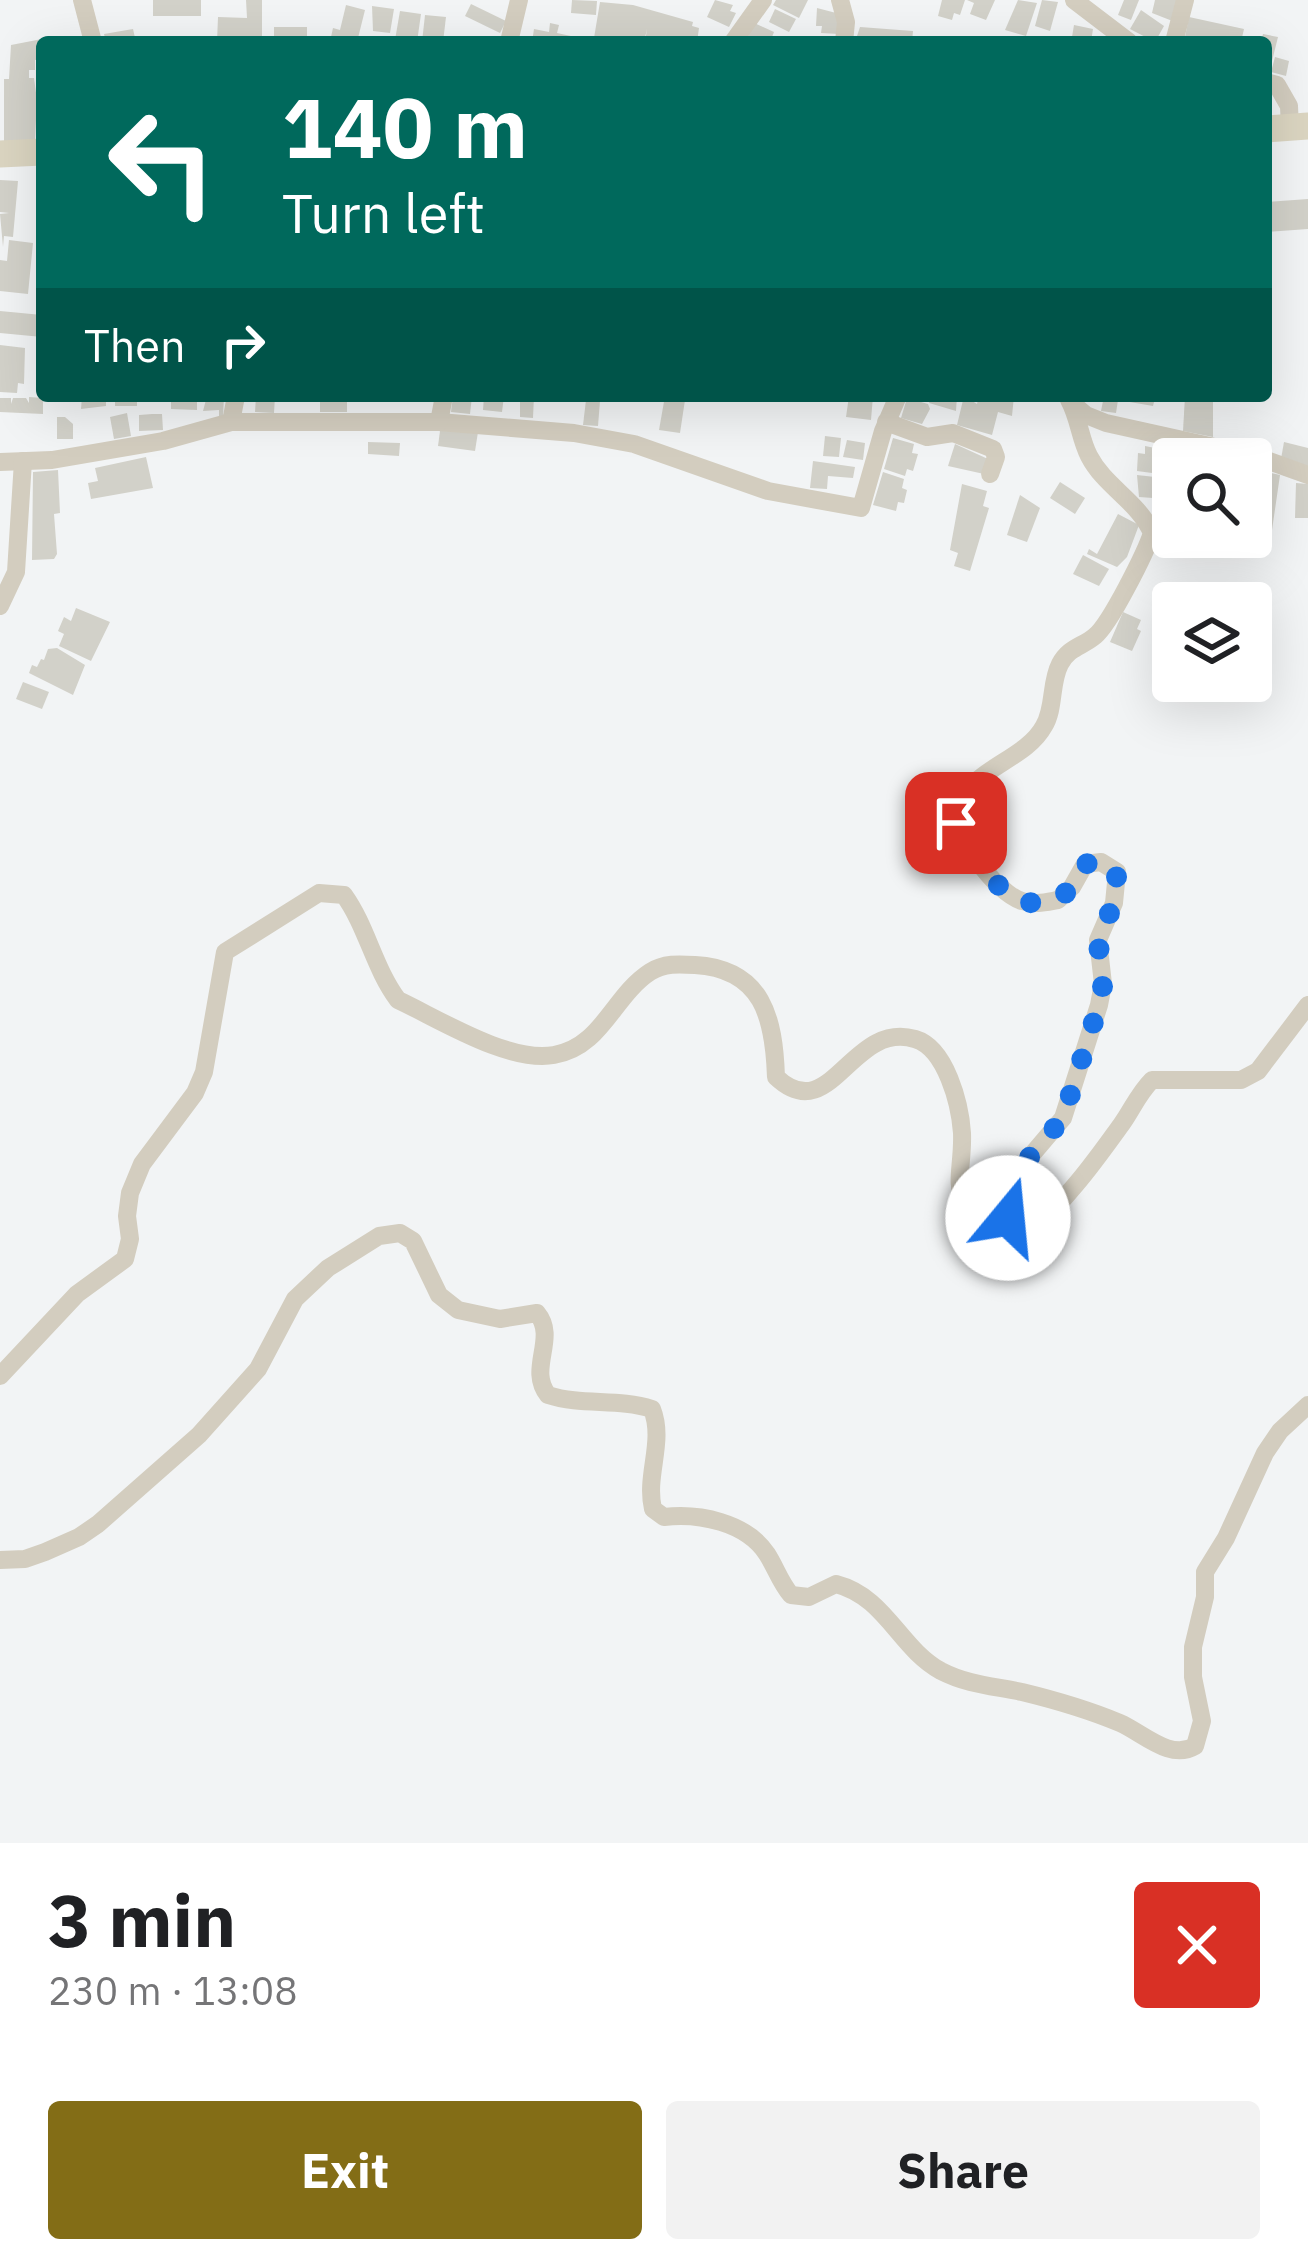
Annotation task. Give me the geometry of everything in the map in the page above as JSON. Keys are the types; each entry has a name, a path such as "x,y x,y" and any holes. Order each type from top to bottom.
{"main road":[{"path":"0,154 36,152"}],"street":[{"path":"82,0 91,36"},
{"path":"498,0 516,6 510,36"},
{"path":"737,36 763,0"},
{"path":"840,0 845,36"},
{"path":"1074,0 1121,36"},
{"path":"1176,36 1186,0"},
{"path":"1272,84 1289,106 1288,128"},
{"path":"231,422 235,402"},
{"path":"439,422 443,402"},
{"path":"0,462 163,441 231,422 439,422 574,433 634,444 769,491 861,508 895,402"},
{"path":"1008,1218 1023,1165 1063,1118 1099,1005 1103,984 1098,940 1114,903 1117,872 1101,862 1084,864 1072,887 1058,900 1019,901 962,840 956,823 959,804 972,786 1030,744 1045,726 1062,660 1076,644 1094,638 1120,602 1152,533 1144,515 1106,480 1088,454 1069,402"},
{"path":"1071,402 1106,423 1255,456 1308,475"},
{"path":"886,422 927,436 953,434 993,449 990,474"},
{"path":"0,606 16,572 23,461"},
{"path":"0,1376 77,1294 125,1259 130,1193 204,1072 225,952 319,892 344,895 398,1000 528,1056 557,1055 595,1036 628,990 652,970 671,964 728,970 748,985 762,1000 774,1028 776,1077 789,1089 805,1094 821,1089 880,1038 915,1039 935,1050 953,1091 962,1133 956,1177 965,1201 982,1214 1008,1218 1048,1216 1087,1171 1151,1080 1241,1080 1258,1071 1308,1005"},
{"path":"0,1560 45,1552 80,1538 98,1524 199,1435 258,1369 295,1299 328,1268 379,1236 400,1233 413,1240 440,1295 458,1310 500,1319 536,1313 544,1320 538,1375 548,1395 568,1402 652,1409 657,1445 649,1492 653,1509 664,1517 686,1515 727,1523 765,1550 791,1595 808,1598 836,1584 857,1590 938,1670 978,1686 1054,1700 1121,1724 1173,1751 1186,1751 1195,1746 1202,1720 1193,1677 1193,1647 1205,1597 1205,1572 1265,1454 1280,1431 1308,1405"}],"building":[{"path":"153,0 201,0 201,16 153,16"},
{"path":"246,0 262,0 262,36 217,36 218,17 247,18"},
{"path":"572,0 597,1 596,15 571,13"},
{"path":"715,0 733,5 730,11 736,13 729,27 707,17"},
{"path":"776,0 808,0 799,18 773,5"},
{"path":"942,0 965,0 960,15 954,13 952,20 938,16"},
{"path":"967,0 995,0 986,20 970,14 974,3"},
{"path":"1018,0 1037,3 1026,36 1005,30"},
{"path":"1042,0 1058,2 1050,31 1035,26"},
{"path":"1124,0 1139,0 1131,20 1118,15"},
{"path":"1155,0 1180,0 1175,22 1152,13"},
{"path":"600,2 633,5 693,22 699,28 698,36 646,36 647,29 645,36 594,36"},
{"path":"471,4 506,21 500,33 465,16"},
{"path":"346,5 365,10 358,36 331,36 333,28 340,30"},
{"path":"372,6 394,9 390,33 373,31"},
{"path":"817,8 840,14 839,34 821,33 822,26 816,26"},
{"path":"775,9 796,19 789,32 769,22"},
{"path":"1141,10 1164,26 1158,36 1130,29"},
{"path":"400,11 421,14 418,36 396,36"},
{"path":"425,15 446,17 444,36 423,36"},
{"path":"1189,17 1244,29 1242,36 1185,36"},
{"path":"752,22 774,32 772,36 746,35"},
{"path":"550,23 559,25 557,33 571,36 533,36 534,29 549,32"},
{"path":"1074,25 1093,29 1092,36 1072,36"},
{"path":"274,27 307,27 307,36 274,36"},
{"path":"860,27 913,31 913,36 857,36"},
{"path":"133,29 135,36 104,36"},
{"path":"36,40 35,70 29,70 36,93 35,141 4,144 4,79 9,79 11,45"},
{"path":"1275,57 1289,61 1286,76 1272,68"},
{"path":"0,180 18,181 13,237 4,236 3,247 0,214 9,213 0,212"},
{"path":"1308,199 1308,229 1272,232 1272,202"},
{"path":"9,240 33,243 28,294 0,291 0,260 7,261"},
{"path":"0,311 36,314 36,336 0,333"},
{"path":"0,345 25,348 24,384 18,383 17,393 0,392"},
{"path":"29,397 43,402 43,414 0,412 0,398 11,398 11,404 13,398 26,398 29,403"},
{"path":"82,402 106,402 106,406 81,409"},
{"path":"171,402 197,402 197,410 171,409"},
{"path":"205,402 224,402 223,417 219,410 203,411"},
{"path":"256,402 275,402 274,413 255,412"},
{"path":"320,402 347,402 347,412 320,412"},
{"path":"452,402 471,402 470,414 451,412"},
{"path":"484,402 503,402 502,412 483,410"},
{"path":"520,402 534,402 533,418 520,417"},
{"path":"586,402 600,402 598,426 583,425"},
{"path":"664,402 685,402 680,433 659,430"},
{"path":"848,402 872,402 871,420 846,417"},
{"path":"906,402 928,404 922,424 901,418"},
{"path":"957,402 956,411 929,403"},
{"path":"963,402 1013,402 1012,416 998,412 992,435 957,425"},
{"path":"1103,402 1118,402 1116,413 1101,411"},
{"path":"1185,402 1213,402 1213,437 1183,431"},
{"path":"127,413 131,436 114,439 110,417"},
{"path":"162,414 163,430 139,431 139,415"},
{"path":"57,417 73,424 73,439 57,439"},
{"path":"440,431 478,432 475,451 438,446"},
{"path":"825,436 841,438 839,457 823,456"},
{"path":"893,438 914,444 912,453 918,454 913,471 907,469 905,476 884,469"},
{"path":"847,440 865,443 863,460 843,457"},
{"path":"368,442 400,443 399,456 368,454"},
{"path":"1284,442 1308,448 1308,467 1281,459"},
{"path":"955,444 988,459 984,474 948,466"},
{"path":"1145,446 1152,447 1152,473 1137,471 1138,453 1145,454"},
{"path":"146,457 153,488 91,499 88,483 98,481 95,468"},
{"path":"813,461 855,467 853,478 828,476 827,489 810,488"},
{"path":"58,470 57,554 54,559 32,560 33,472"},
{"path":"883,472 904,479 904,503 898,502 896,511 873,505"},
{"path":"1272,473 1280,475 1272,530"},
{"path":"1137,475 1152,477 1152,498 1139,497"},
{"path":"1060,482 1085,498 1075,514 1050,498"},
{"path":"1296,483 1308,484 1308,518 1295,518"},
{"path":"962,484 987,491 983,506 989,508 970,571 954,566 958,553 950,550"},
{"path":"1020,495 1040,508 1027,542 1007,535"},
{"path":"1118,514 1139,525 1127,557 1117,567 1087,554 1089,549 1097,554"},
{"path":"1083,555 1109,569 1099,586 1073,574"},
{"path":"76,608 110,622 91,661 59,646 64,617 71,621"},
{"path":"1123,612 1141,620 1132,651 1110,642"},
{"path":"57,648 85,665 73,695 29,673 32,665 37,667 44,660 48,649"},
{"path":"23,682 49,692 42,709 16,699"}],"route":[{"path":"956,823 962,840 1019,901 1058,900 1072,887 1084,864 1101,862 1117,872 1119,886 1098,940 1103,984 1099,1005 1063,1118 1023,1165 1008,1218"}]}
